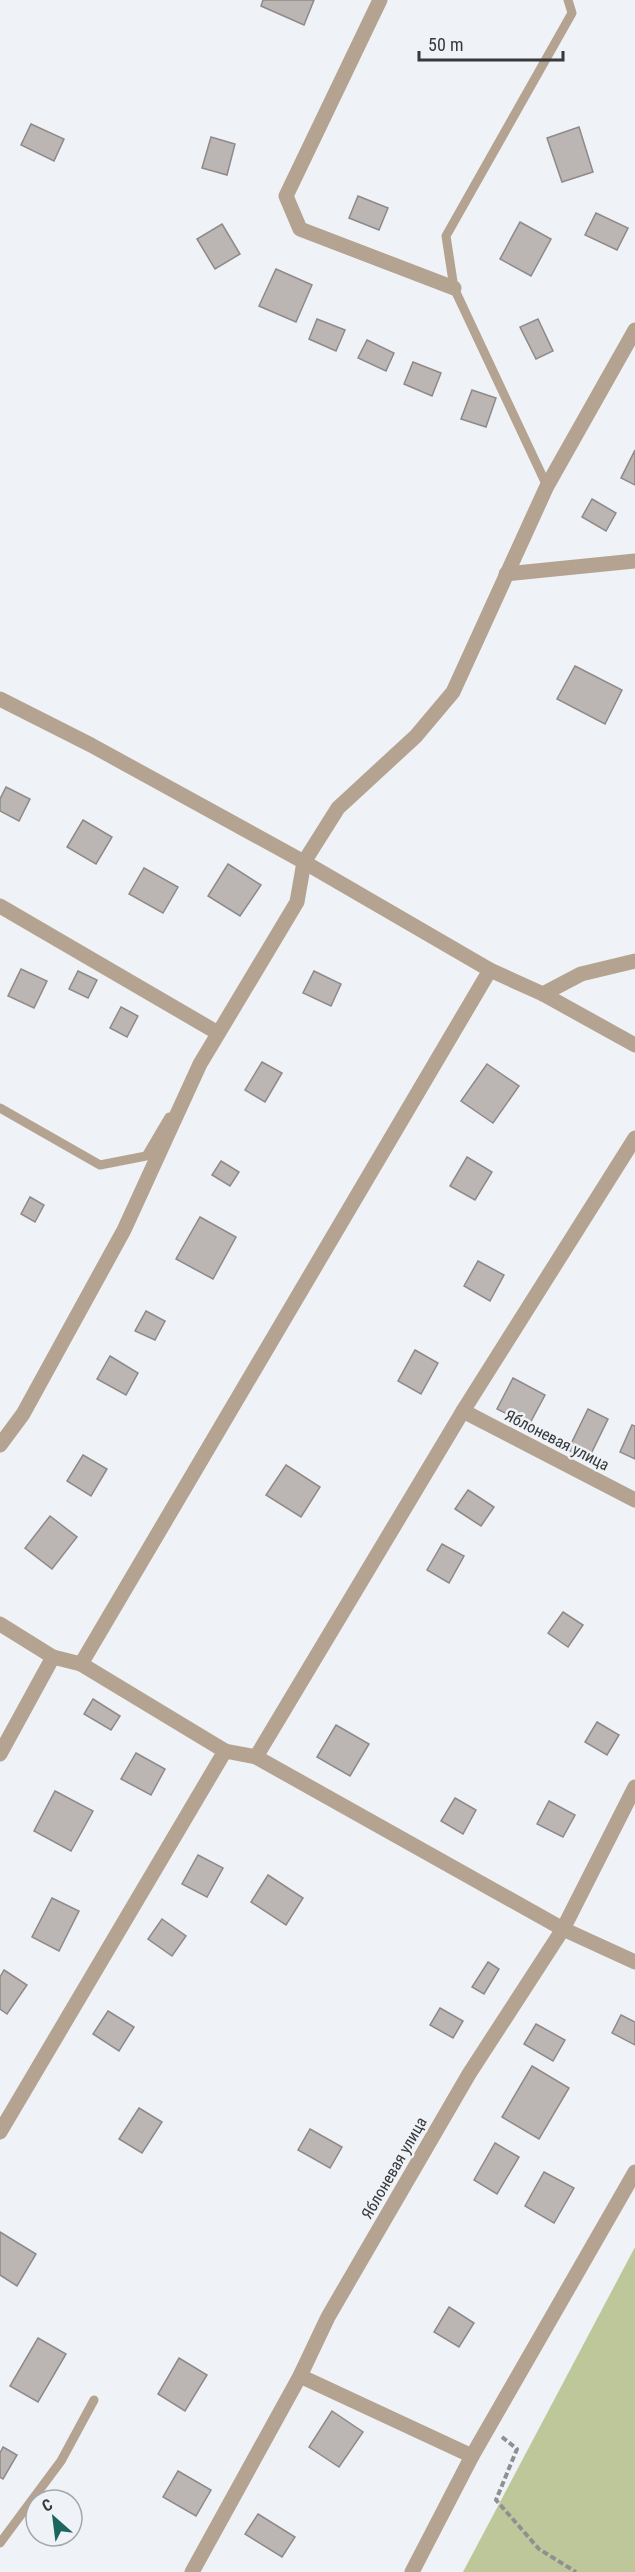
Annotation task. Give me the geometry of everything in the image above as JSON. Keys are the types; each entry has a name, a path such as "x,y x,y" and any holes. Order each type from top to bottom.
{"street":[{"path":"380,0 286,196 300,229 454,288"},
{"path":"0,1445 23,1414 124,1230 200,1064 297,902 304,862 338,808 416,736 453,692 547,486 635,330"},
{"path":"506,574 635,561"},
{"path":"0,699 91,745 304,862 490,970 543,994 635,1045"},
{"path":"0,906 218,1033"},
{"path":"543,994 581,974 635,961"},
{"path":"81,1664 490,970"},
{"path":"256,1757 463,1411 635,1138"},
{"name":"Яблоневая улица","path":"463,1411 635,1500"},
{"path":"0,1624 53,1657 81,1664 225,1751 256,1757 563,1929 635,1962"},
{"path":"0,1754 53,1657"},
{"path":"0,2132 225,1751"},
{"name":"Яблоневая улица","path":"192,2572 300,2376 328,2318 469,2074 563,1929 635,1787"},
{"path":"412,2572 472,2456 635,2172"},
{"path":"300,2376 472,2456"}],"lane":[{"path":"547,486 454,288 446,236 572,13 568,0"},
{"path":"0,1108 100,1165 146,1156 200,1064"},
{"path":"0,2543 61,2461 94,2400"}],"path":[{"path":"489,2426 517,2450 496,2500 539,2549 576,2572"}],"green space":[{"path":"635,2247 635,2572 463,2572"}],"building":[{"path":"263,0 314,0 304,25 261,6"},
{"path":"31,124 64,139 54,161 21,145"},
{"path":"579,127 593,172 562,182 547,138"},
{"path":"211,137 235,144 227,175 202,168"},
{"path":"358,196 388,208 379,230 349,218"},
{"path":"596,213 628,228 617,250 585,235"},
{"path":"520,222 551,239 531,276 500,259"},
{"path":"222,224 240,254 215,269 197,239"},
{"path":"276,269 312,285 296,322 259,306"},
{"path":"317,319 345,330 336,351 309,339"},
{"path":"538,319 553,351 536,359 520,327"},
{"path":"367,340 394,353 386,371 358,358"},
{"path":"413,362 441,373 432,396 404,384"},
{"path":"472,390 496,398 486,427 461,419"},
{"path":"635,450 635,485 621,478"},
{"path":"592,499 616,513 606,531 582,517"},
{"path":"575,666 622,690 605,724 557,699"},
{"path":"6,787 30,799 19,821 0,811 0,799"},
{"path":"83,820 112,837 96,864 67,847"},
{"path":"228,864 261,885 240,916 208,896"},
{"path":"144,868 178,887 163,913 129,894"},
{"path":"21,969 47,981 34,1008 8,996"},
{"path":"78,971 97,980 88,998 69,989"},
{"path":"314,971 341,984 331,1006 303,993"},
{"path":"121,1007 138,1016 127,1037 110,1028"},
{"path":"262,1062 282,1073 265,1102 245,1090"},
{"path":"487,1064 519,1086 493,1123 461,1101"},
{"path":"467,1157 492,1172 475,1200 450,1186"},
{"path":"221,1161 239,1172 230,1186 212,1175"},
{"path":"30,1197 44,1205 35,1222 21,1214"},
{"path":"200,1217 236,1237 213,1279 176,1259"},
{"path":"478,1261 504,1275 490,1301 464,1286"},
{"path":"146,1311 165,1321 155,1340 135,1331"},
{"path":"415,1350 438,1363 421,1394 398,1381"},
{"path":"110,1356 138,1373 126,1395 97,1379"},
{"path":"513,1378 545,1395 529,1425 497,1409"},
{"path":"588,1409 608,1419 588,1460 568,1450"},
{"path":"632,1425 635,1426 635,1459 620,1452"},
{"path":"83,1455 107,1469 91,1496 67,1481"},
{"path":"286,1465 320,1487 301,1517 266,1495"},
{"path":"468,1490 494,1507 481,1526 455,1509"},
{"path":"50,1516 77,1537 52,1569 25,1548"},
{"path":"442,1544 464,1556 449,1583 427,1570"},
{"path":"563,1612 583,1625 568,1647 548,1633"},
{"path":"93,1699 120,1716 111,1730 84,1714"},
{"path":"597,1722 619,1735 607,1755 585,1742"},
{"path":"336,1725 369,1744 350,1776 317,1757"},
{"path":"136,1753 165,1769 151,1795 121,1779"},
{"path":"55,1791 93,1811 71,1851 34,1831"},
{"path":"455,1798 476,1810 463,1834 441,1821"},
{"path":"549,1801 575,1815 563,1837 537,1824"},
{"path":"198,1855 223,1868 207,1897 182,1884"},
{"path":"268,1875 303,1898 286,1925 251,1902"},
{"path":"52,1898 79,1911 59,1951 32,1937"},
{"path":"162,1919 186,1936 172,1956 148,1939"},
{"path":"488,1962 499,1969 484,1994 472,1987"},
{"path":"4,1970 27,1985 7,2014 0,2009 0,1977"},
{"path":"440,2008 463,2021 453,2038 430,2025"},
{"path":"108,2011 134,2027 119,2051 93,2034"},
{"path":"621,2015 635,2022 635,2045 612,2033"},
{"path":"536,2024 565,2040 553,2061 524,2044"},
{"path":"532,2066 569,2088 539,2139 502,2117"},
{"path":"139,2108 162,2122 142,2153 119,2139"},
{"path":"310,2129 342,2147 330,2168 298,2150"},
{"path":"495,2143 519,2157 497,2194 474,2180"},
{"path":"544,2172 574,2188 554,2223 525,2206"},
{"path":"0,2232 36,2254 17,2286 0,2275"},
{"path":"449,2307 474,2323 459,2347 434,2332"},
{"path":"38,2338 66,2354 38,2402 10,2386"},
{"path":"179,2358 207,2375 185,2411 158,2394"},
{"path":"332,2411 363,2432 339,2467 309,2447"},
{"path":"3,2447 17,2455 3,2479 0,2477 0,2453"},
{"path":"178,2471 211,2490 196,2516 163,2497"},
{"path":"258,2514 295,2537 282,2557 245,2534"}]}
